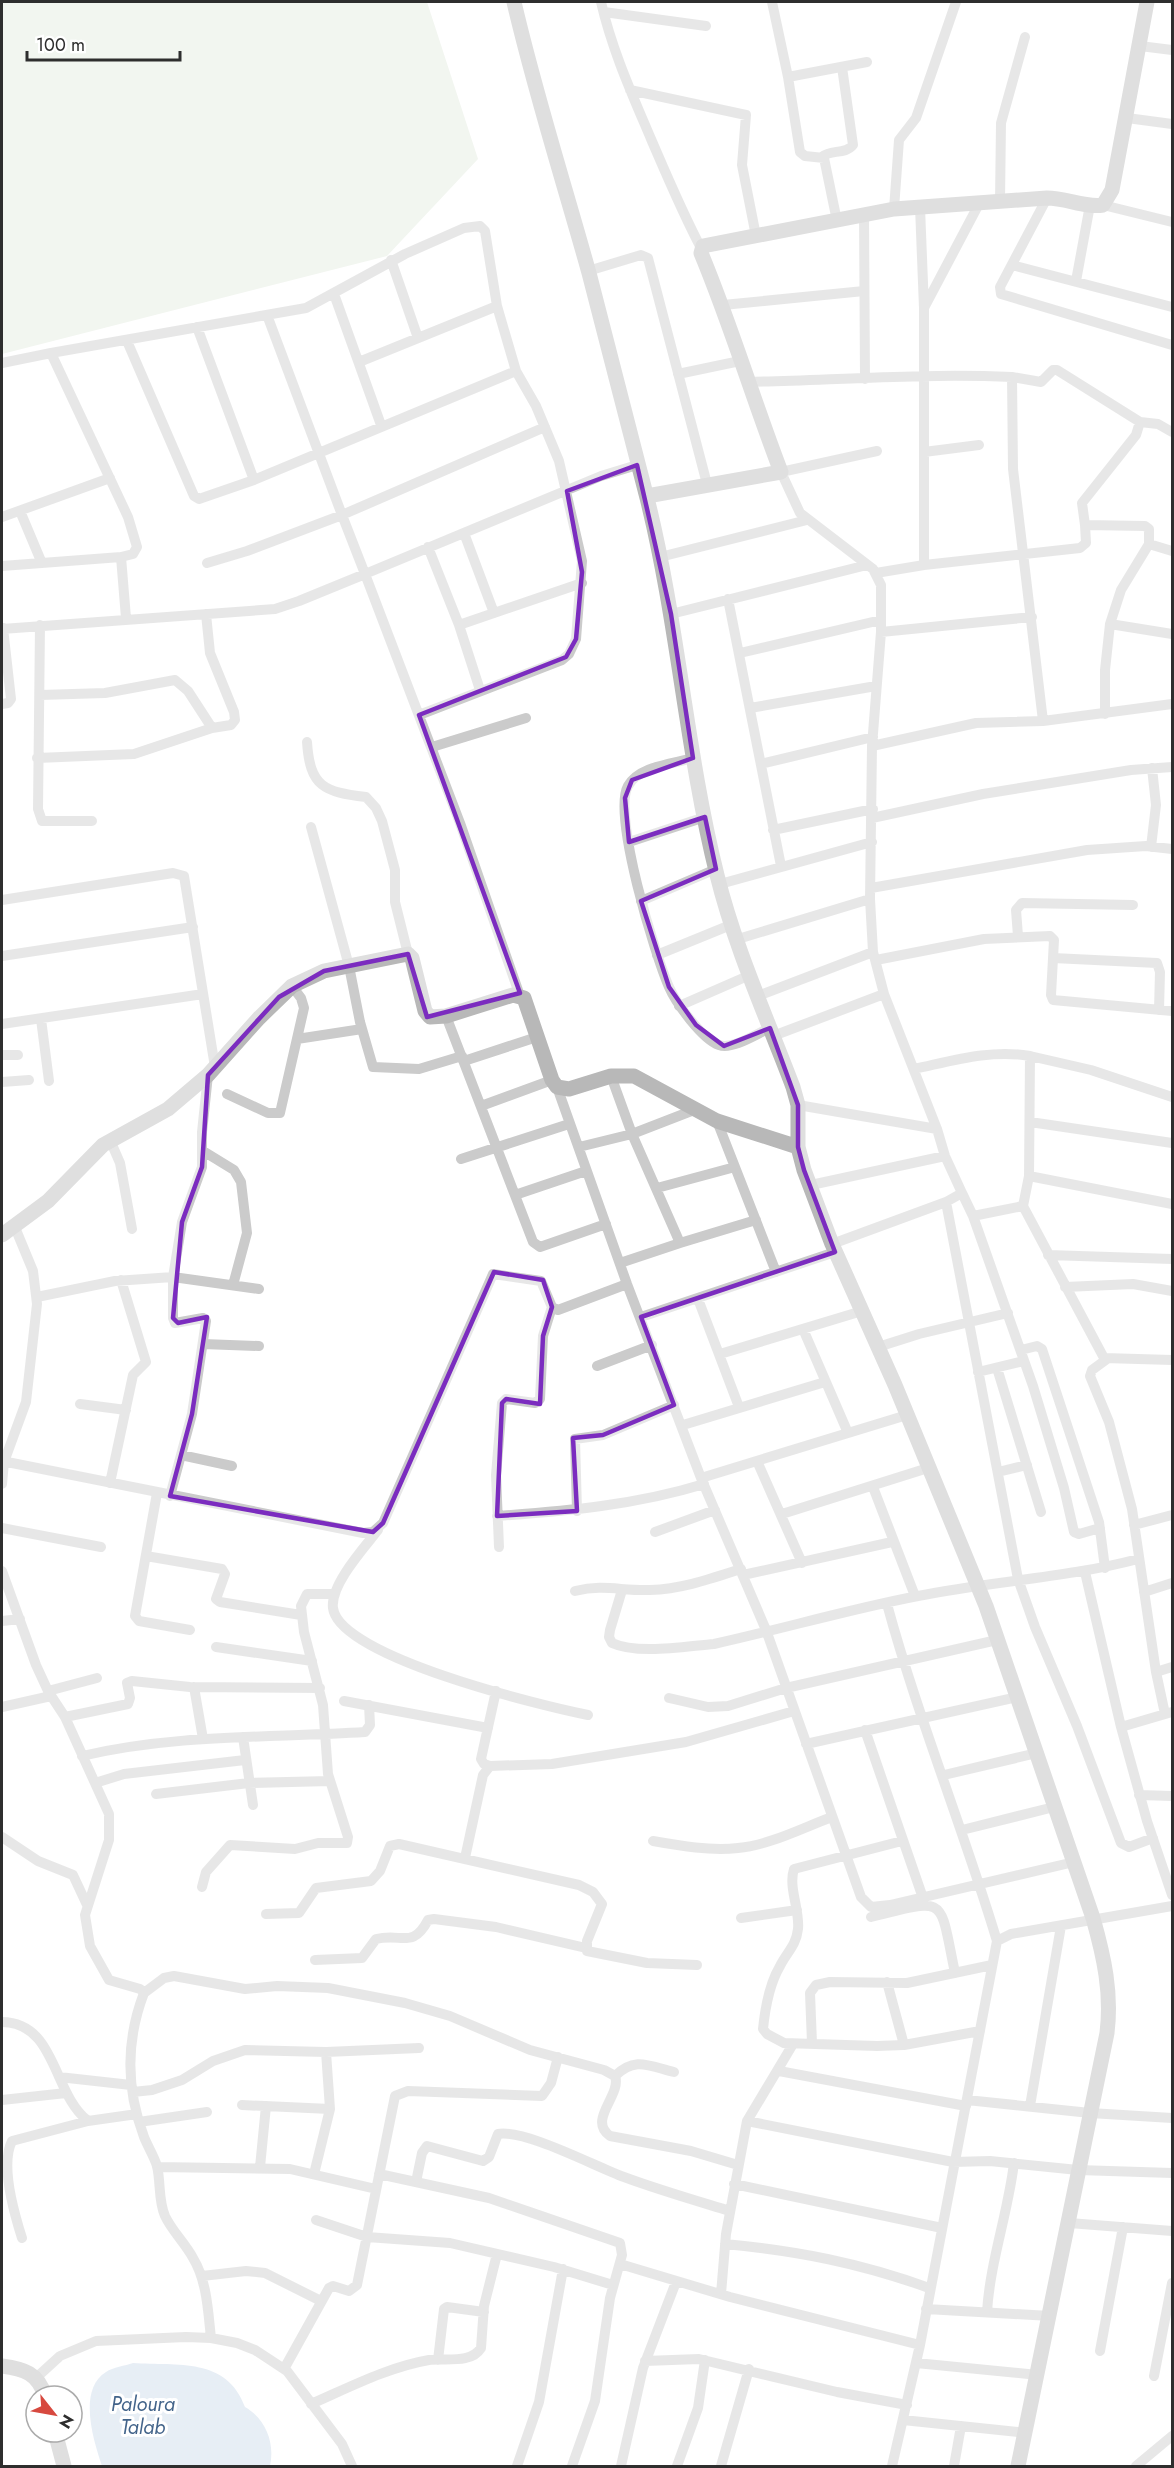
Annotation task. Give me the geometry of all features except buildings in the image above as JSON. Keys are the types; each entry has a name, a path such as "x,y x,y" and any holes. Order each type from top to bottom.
{"street":[{"path":"514,2 534,87 588,271 631,466 646,496 671,614 693,758 718,877 750,975 798,1105 798,1147 833,1248 878,1347 978,1585 1093,1918 1105,1962 1110,2016 1027,2433 1018,2466"},
{"path":"772,2 788,77 800,152 806,156 822,157 828,153 849,150 853,145 842,67"},
{"path":"894,208 899,140 916,118 956,2"},
{"path":"1076,281 1096,205 1112,190 1147,2"},
{"path":"706,26 603,7 630,90 685,218 701,248 723,305 747,382 794,502 807,520 876,573 880,585 881,632 873,741 870,893 875,956 885,994 937,1129 945,1156 974,1216 1023,1356 1064,1488 1075,1533 1100,1528"},
{"path":"1000,201 1001,123 1025,38"},
{"path":"1140,46 1173,50"},
{"path":"788,77 867,62"},
{"path":"630,90 745,114 747,117 742,165 756,236"},
{"path":"1127,118 1173,124"},
{"path":"822,157 837,221"},
{"path":"701,248 709,243 837,221 894,208 1047,198 1068,198 1173,222"},
{"path":"1047,198 1000,287 1001,294 1006,298 1173,345"},
{"path":"924,308 980,202"},
{"path":"920,207 924,308 924,565"},
{"path":"864,215 865,379"},
{"path":"2,363 306,308 391,260 464,228 480,226 485,231 488,242 497,306 516,371 545,427 559,460 567,491 582,561 576,639 567,657 419,715"},
{"path":"588,271 641,255 648,258 707,484"},
{"path":"391,260 418,338"},
{"path":"1012,265 1173,307"},
{"path":"723,305 864,291"},
{"path":"334,294 381,425"},
{"path":"359,362 497,306"},
{"path":"267,315 432,747 520,996"},
{"path":"197,327 254,480"},
{"path":"127,341 194,496 202,499 254,480 381,425 516,371"},
{"path":"2,566 42,561 121,557 133,554 137,547 110,478 51,353"},
{"path":"678,374 740,361"},
{"path":"747,382 865,379 923,374 1012,377 1041,382 1053,370 1057,370 1140,422 1158,424 1173,432"},
{"path":"1012,377 1013,469 1043,721"},
{"path":"876,573 924,565 1084,547 1087,538 1082,503 1136,435 1140,422"},
{"path":"207,562 247,551 342,515 545,427"},
{"path":"924,452 979,445"},
{"path":"646,496 781,472 877,451"},
{"path":"2,704 8,704 11,699 2,629 286,606 601,476 631,466"},
{"path":"2,517 110,478"},
{"path":"20,511 42,561"},
{"path":"660,557 807,520"},
{"path":"1085,525 1145,526 1149,529 1149,544 1121,590 1110,624 1105,670 1105,714"},
{"path":"464,533 494,613"},
{"path":"1149,544 1173,551"},
{"path":"428,548 459,625 480,690"},
{"path":"121,557 126,618"},
{"path":"671,614 867,565"},
{"path":"459,625 582,583"},
{"path":"728,598 781,866"},
{"path":"37,758 134,754 212,728 231,725 235,717 210,653 206,614"},
{"path":"881,632 1032,617"},
{"path":"740,653 881,620"},
{"path":"1110,624 1173,634"},
{"path":"40,625 38,809 42,821 92,821"},
{"path":"40,695 105,693 175,680 188,691 212,728"},
{"path":"750,708 876,686"},
{"path":"761,764 976,723 1043,721 1173,704"},
{"path":"432,747 526,718"},
{"path":"307,742 308,764 318,781 336,793 366,797 376,808 397,877 395,902 408,954 412,958 425,1011 430,1017 446,1016 507,996 520,996 526,1000 537,1037 579,1147 627,1284 703,1481 766,1630 861,1897 868,1905 876,1908 1074,1862"},
{"path":"693,758 646,771 632,780 625,798 629,842 641,901 657,955 680,1006 720,1046 772,1032 885,994"},
{"path":"773,830 983,794 1152,768 1173,767"},
{"path":"1151,847 1156,805 1152,768"},
{"path":"629,842 705,817"},
{"path":"311,827 349,966 370,1063 376,1069 419,1069 537,1037"},
{"path":"641,901 718,877 781,866 872,842"},
{"path":"738,939 870,893 1087,850 1151,847 1173,849"},
{"path":"2,900 179,873 186,880 212,1071 202,1167 183,1222 173,1277 173,1321 178,1323 206,1319 194,1402 170,1496"},
{"path":"1018,936 1016,910 1022,903 1132,905"},
{"path":"657,955 733,924"},
{"path":"2,956 193,927"},
{"path":"758,996 875,956 965,942 1018,936 1050,936 1054,940 1051,995 1056,1001 1173,1011"},
{"path":"2,1484 3,1461 26,1401 37,1297 33,1271 8,1230 48,1201 88,1158 110,1140 156,1118 212,1071 292,986 310,976 408,954"},
{"path":"1053,958 1157,963 1160,972 1158,1010"},
{"path":"680,1006 750,975"},
{"path":"226,1094 268,1113 280,1113 303,1002 292,986"},
{"path":"2,1024 203,994"},
{"path":"446,1016 533,1242 540,1247 606,1224"},
{"path":"41,1019 49,1081"},
{"path":"297,1039 362,1029"},
{"path":"914,1069 988,1054 1010,1053 1091,1070 1173,1097"},
{"path":"2,1056 18,1054"},
{"path":"1030,1056 1029,1176 1023,1206 1065,1287 1103,1356 1107,1359"},
{"path":"481,1106 554,1083 569,1089 611,1076 634,1076 717,1121 798,1147"},
{"path":"611,1076 633,1134 680,1243"},
{"path":"2,1082 29,1080"},
{"path":"798,1105 937,1129"},
{"path":"579,1147 633,1134 694,1110"},
{"path":"717,1121 776,1272"},
{"path":"1030,1122 1173,1143"},
{"path":"461,1159 569,1124"},
{"path":"110,1140 120,1163 132,1229"},
{"path":"202,1150 234,1170 241,1182 247,1233 233,1285"},
{"path":"811,1185 930,1157 945,1156"},
{"path":"657,1188 735,1167"},
{"path":"515,1195 586,1171"},
{"path":"1029,1176 1173,1203"},
{"path":"641,1317 776,1272 946,1202 962,1193"},
{"path":"946,1202 963,1322 978,1372 1018,1579 1121,1843 1129,1847 1153,1838"},
{"path":"974,1216 1023,1206"},
{"path":"620,1263 756,1220"},
{"path":"1048,1255 1173,1259"},
{"path":"499,1546 496,1475 502,1403 506,1399 536,1403 540,1399 543,1336 552,1307 541,1281 494,1274 378,1530 344,1577 335,1594 333,1605 335,1616 349,1631 365,1642 406,1662 496,1691 588,1715"},
{"path":"37,1297 121,1280 173,1277 259,1289"},
{"path":"110,1483 133,1375 146,1362 121,1280"},
{"path":"552,1307 562,1309 627,1284"},
{"path":"1065,1287 1091,1284 1133,1284 1173,1291"},
{"path":"698,1299 739,1407"},
{"path":"720,1354 862,1311"},
{"path":"878,1347 963,1322 1008,1313"},
{"path":"803,1329 848,1433"},
{"path":"202,1344 259,1346"},
{"path":"597,1366 652,1345"},
{"path":"978,1372 997,1368 1023,1356 1037,1346 1042,1349 1100,1528 1105,1568"},
{"path":"1121,1727 1169,1713 1156,1672 1134,1525 1120,1460 1090,1376 1092,1370 1107,1359 1173,1360"},
{"path":"997,1368 1041,1512"},
{"path":"682,1425 825,1382"},
{"path":"80,1404 126,1410"},
{"path":"577,1511 575,1439 603,1435 674,1405"},
{"path":"497,1516 577,1511 622,1504 703,1481 757,1461 907,1415"},
{"path":"181,1455 232,1466"},
{"path":"3,1461 157,1494 363,1533 378,1530"},
{"path":"757,1461 802,1563"},
{"path":"998,1472 1027,1465"},
{"path":"782,1514 928,1468"},
{"path":"873,1487 892,1542 915,1596"},
{"path":"157,1494 136,1619 190,1630"},
{"path":"655,1532 715,1510"},
{"path":"1134,1525 1173,1515"},
{"path":"2,1528 101,1547"},
{"path":"575,1590 598,1586 622,1590 679,1588 742,1572 802,1563 892,1542"},
{"path":"146,1556 222,1569 225,1574 216,1599 220,1602 301,1615"},
{"path":"622,1590 609,1637 615,1645 671,1649 691,1644 714,1644 915,1596 1018,1579 1085,1572 1138,1558"},
{"path":"2,1572 5,1590 20,1619 49,1693 65,1717 109,1814 109,1840 87,1905 84,1924 87,1936 103,1974 116,1984 140,1989 144,1993"},
{"path":"1085,1572 1139,1795 1173,1895"},
{"path":"1144,1592 1173,1583"},
{"path":"202,1887 206,1872 230,1845 295,1849 318,1843 347,1844 348,1836 330,1781 320,1688 301,1615 302,1599 307,1594 335,1594"},
{"path":"887,1604 903,1661 944,1775 997,1941 920,2344 892,2466"},
{"path":"2,1621 20,1619"},
{"path":"669,1698 718,1707 786,1688 997,1640"},
{"path":"216,1647 312,1661"},
{"path":"1156,1672 1173,1667"},
{"path":"2,1707 98,1678"},
{"path":"65,1717 128,1704 130,1698 126,1686 130,1681 194,1687 320,1688"},
{"path":"194,1687 203,1739"},
{"path":"496,1691 481,1759 484,1764 490,1766 552,1764 686,1742 794,1711"},
{"path":"806,1744 1018,1697"},
{"path":"344,1701 488,1728"},
{"path":"82,1756 127,1746 203,1739 364,1732 370,1725 369,1705"},
{"path":"865,1730 923,1898"},
{"path":"243,1737 253,1805"},
{"path":"944,1775 1037,1753"},
{"path":"95,1782 124,1774 245,1760"},
{"path":"465,1858 483,1775 490,1766"},
{"path":"156,1794 249,1783 330,1781"},
{"path":"1139,1795 1173,1796"},
{"path":"962,1830 1054,1808"},
{"path":"654,1842 696,1847 740,1848 762,1843 832,1817"},
{"path":"2,1837 38,1861 73,1875 87,1905"},
{"path":"902,1841 794,1869 792,1878 797,1911 795,1946 776,1972 763,2029 777,2041 793,2044 904,2045 980,2031"},
{"path":"266,1914 299,1913 316,1888 371,1881 380,1870 387,1850 394,1844 572,1882 592,1892 600,1900 601,1912 586,1948"},
{"path":"871,1917 927,1904 938,1908 944,1917 955,1973"},
{"path":"997,1941 1005,1935 1173,1906"},
{"path":"741,1918 797,1911"},
{"path":"315,1960 362,1958 376,1939 417,1936 423,1932 428,1920 434,1919 496,1927 586,1948 595,1954 630,1960 696,1965"},
{"path":"1030,2106 1061,1926"},
{"path":"812,2043 810,1993 816,1985 831,1982 907,1983 993,1965"},
{"path":"211,2338 202,2276 193,2257 166,2218 160,2197 157,2167 138,2118 132,2089 131,2042 144,1993 164,1978 174,1976 245,1989 277,1986 328,1988 405,2003 558,2057 604,2070 615,2076 617,2083 602,2121 607,2134 691,2151 738,2165"},
{"path":"887,1982 904,2045"},
{"path":"2,2022 23,2025 34,2032 74,2109 88,2121"},
{"path":"721,2294 725,2244 734,2184 747,2121 779,2071 793,2044"},
{"path":"59,2077 152,2090 182,2080 213,2061 245,2050 326,2052 419,2048"},
{"path":"314,2174 330,2109 326,2052"},
{"path":"284,2369 329,2288 333,2286 349,2291 355,2288 393,2100 398,2094 408,2091 542,2096 548,2090 558,2057"},
{"path":"615,2076 623,2068 636,2063 674,2072"},
{"path":"779,2071 967,2103 1173,2118"},
{"path":"2,2100 66,2093"},
{"path":"242,2105 330,2109"},
{"path":"260,2167 266,2106"},
{"path":"22,2238 7,2187 9,2145 17,2138 88,2121 207,2112"},
{"path":"747,2121 953,2162 1014,2163 1078,2170 1173,2173"},
{"path":"416,2182 422,2153 427,2146 483,2161 489,2157 498,2134 504,2133 533,2140 625,2177 730,2211"},
{"path":"987,2312 990,2284 1006,2215 1014,2163"},
{"path":"157,2167 260,2167 314,2174 376,2189"},
{"path":"379,2174 489,2198 617,2240 622,2247 620,2264 613,2285 595,2401 572,2466"},
{"path":"734,2184 942,2228"},
{"path":"316,2220 367,2237 437,2241 562,2269 613,2285"},
{"path":"1069,2223 1173,2231"},
{"path":"1100,2351 1123,2227"},
{"path":"725,2244 814,2254 882,2271 929,2288"},
{"path":"310,2404 370,2379 438,2360 465,2358 478,2352 481,2348 484,2312 497,2254"},
{"path":"620,2264 676,2282 920,2344"},
{"path":"517,2466 539,2402 562,2269"},
{"path":"202,2276 246,2271 265,2273 321,2301"},
{"path":"621,2466 645,2361 676,2282"},
{"path":"1154,2376 1173,2283"},
{"path":"438,2360 444,2309 447,2307 484,2312"},
{"path":"926,2309 1050,2316"},
{"path":"37,2377 60,2356 96,2341 135,2337 211,2338 255,2350 284,2369 342,2444 352,2466"},
{"path":"645,2361 682,2358 705,2360 837,2392 907,2405"},
{"path":"677,2466 698,2408 705,2360"},
{"path":"916,2363 1038,2375"},
{"path":"2,2366 21,2369 37,2377 40,2384"},
{"path":"721,2466 749,2369"},
{"path":"903,2420 1027,2433"},
{"path":"954,2466 961,2427"},
{"path":"1136,2466 1173,2436"},
{"path":"58,2444 64,2466"}],"highlighted area":[{"path":"637,465 671,614 693,758 632,780 625,798 629,842 705,817 716,869 641,901 669,987 696,1025 724,1046 770,1028 798,1105 798,1147 804,1170 835,1252 641,1317 674,1405 603,1435 573,1438 577,1511 497,1516 502,1403 506,1399 540,1404 543,1336 552,1307 543,1280 494,1272 383,1523 373,1532 170,1496 192,1414 207,1317 178,1323 173,1318 182,1222 202,1167 208,1075 279,997 324,971 408,954 427,1017 520,993 419,715 566,657 576,639 582,572 567,491"}],"shaded area":[{"path":"2,2 427,2 478,159 387,256 2,354"}],"water":[{"name":"Paloura Talab","path":"133,2363 199,2367 226,2379 237,2391 245,2407 258,2418 267,2432 271,2449 270,2466 102,2466 90,2417 92,2391 97,2380 106,2372"}]}
